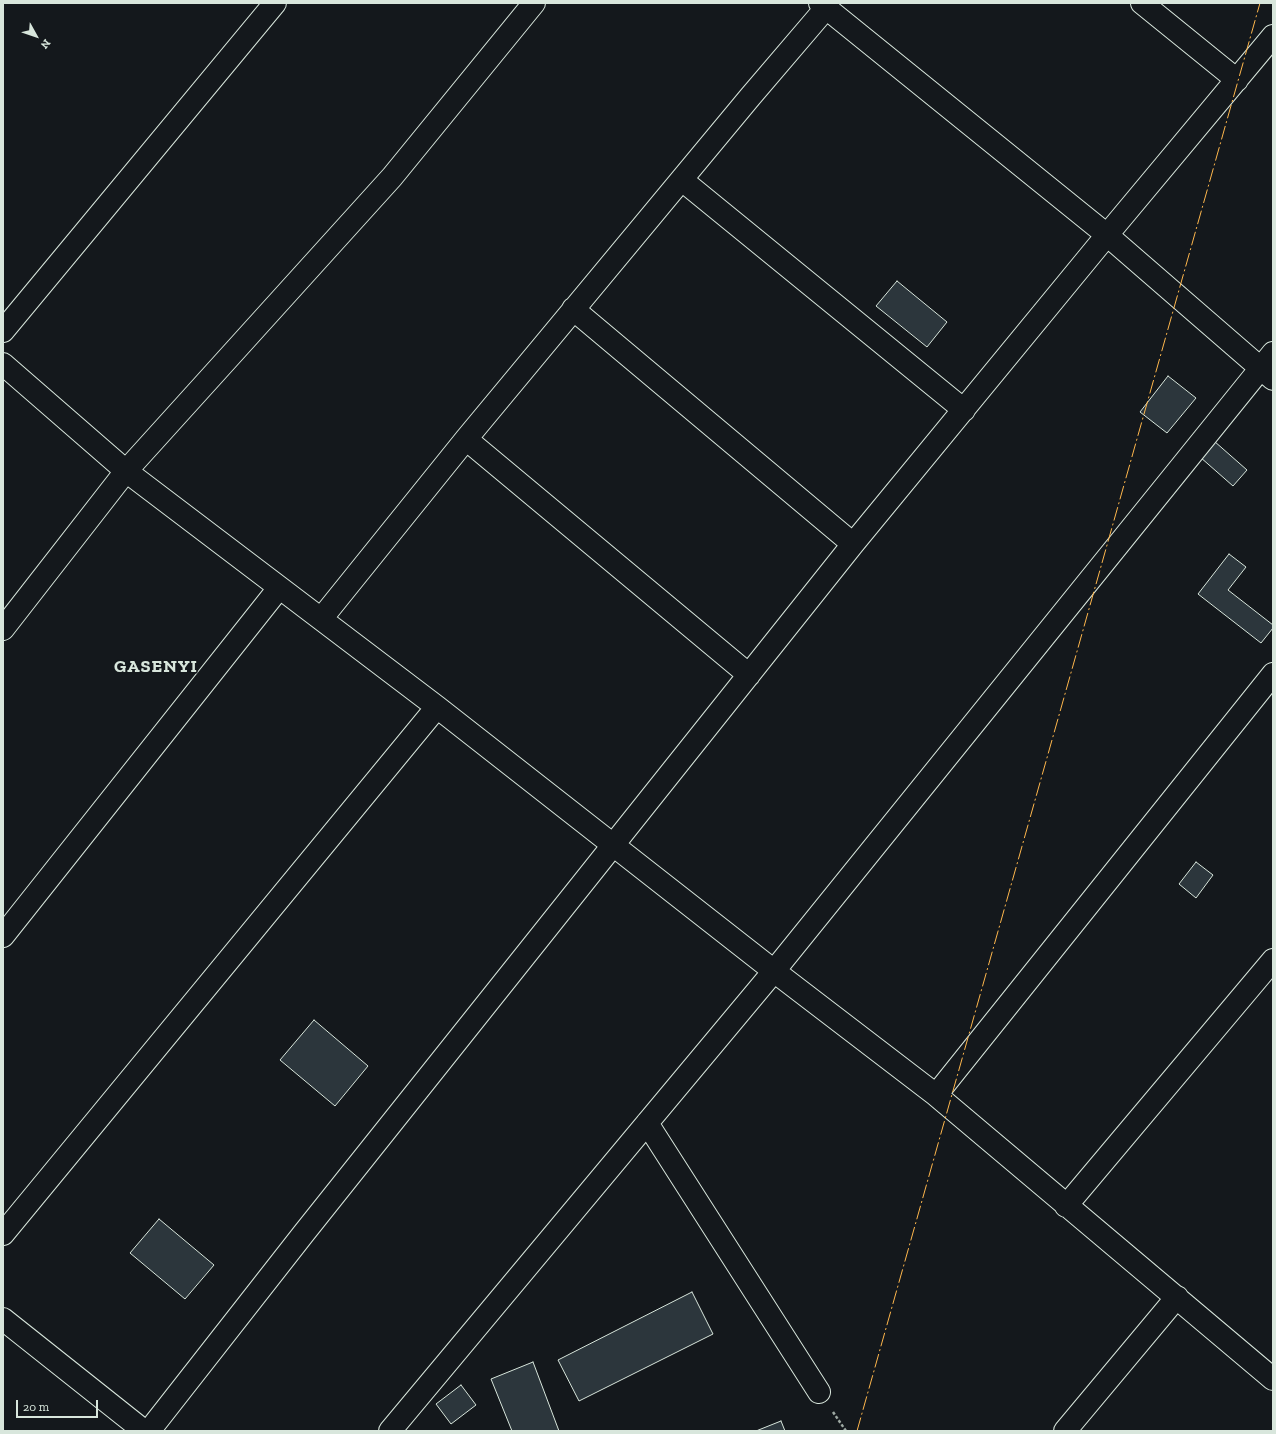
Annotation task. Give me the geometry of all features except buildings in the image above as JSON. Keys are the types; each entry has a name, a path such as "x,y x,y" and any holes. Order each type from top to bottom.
{"street":[{"path":"3,331 275,3"},
{"path":"3,630 126,471 392,177 534,3"},
{"path":"1142,3 1237,80"},
{"path":"321,619 466,439 750,97 823,5 1269,367 774,971 390,1431"},
{"path":"149,1431 304,1233 853,544 1273,36"},
{"path":"682,180 964,410"},
{"path":"573,309 853,544"},
{"path":"3,364 126,471 437,707 774,971 936,1095 1273,1379"},
{"path":"466,439 749,675"},
{"path":"3,936 279,588"},
{"path":"936,1095 1273,674"},
{"path":"3,1234 437,707"},
{"path":"1066,1206 1273,960"},
{"path":"647,1123 819,1392"},
{"path":"1065,1431 1176,1297"},
{"path":"3,1319 144,1431"}],"power":[{"path":"857,1431 1260,3"}],"district":[{"name":"GASENYI","path":"156,667"}]}
